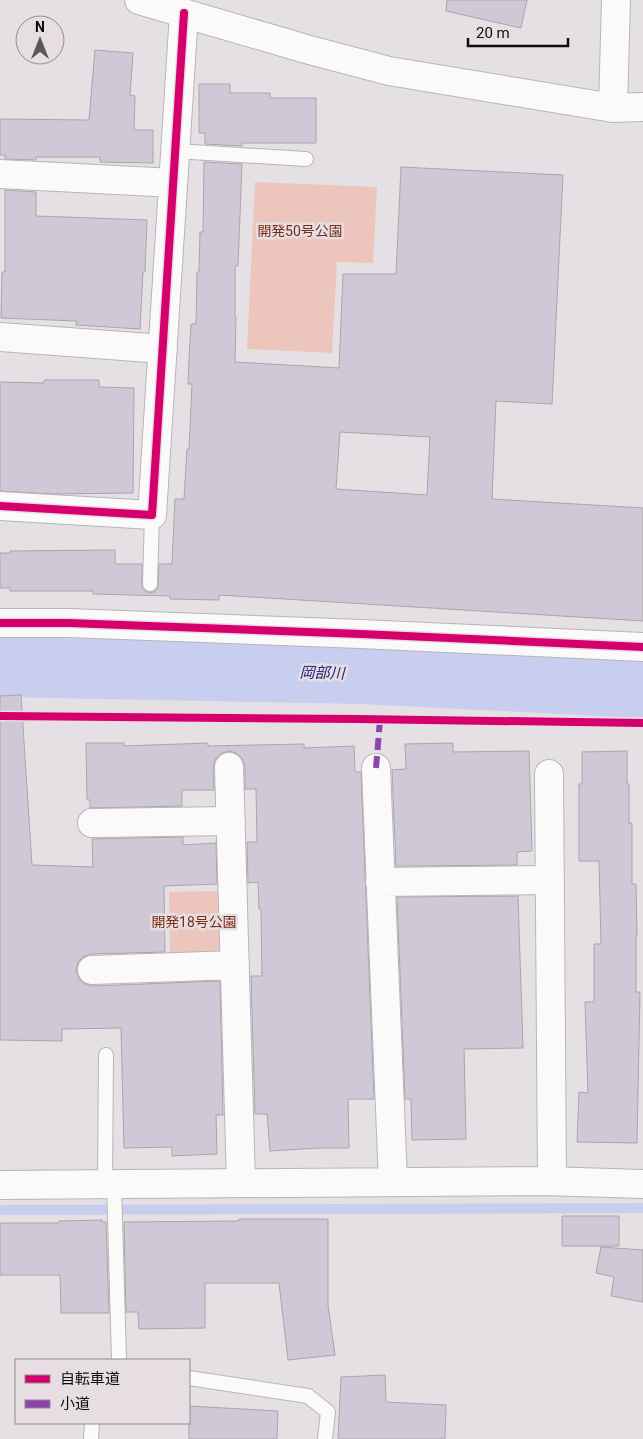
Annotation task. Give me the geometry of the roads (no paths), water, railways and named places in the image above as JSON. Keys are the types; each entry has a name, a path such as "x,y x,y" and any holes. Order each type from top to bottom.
{"street":[{"path":"139,0 306,49 389,71 613,108 643,107"},
{"path":"613,108 616,0"},
{"path":"0,506 152,515 184,13"},
{"path":"0,174 173,183"},
{"path":"0,337 163,349"},
{"path":"0,623 69,623 643,647"},
{"path":"229,768 241,1183"},
{"path":"376,768 393,1182"},
{"path":"549,774 552,1181"},
{"path":"92,824 231,821"},
{"path":"380,882 550,880"},
{"path":"92,970 235,966"},
{"path":"0,1185 111,1190 241,1183 552,1181 643,1184"}],"lane":[{"path":"175,151 306,159"},
{"path":"150,584 152,515"},
{"path":"106,1055 111,1190 116,1223 119,1359"},
{"path":"190,1378 308,1396 328,1412 325,1439"},
{"path":"91,1439 92,1424"}],"waterway":[{"name":"岡部川","path":"0,667 362,674 643,688"},
{"path":"0,1210 643,1208"}],"park label":[{"name":"開発50号公園","path":"300,231"},
{"name":"開発18号公園","path":"194,922"}]}
